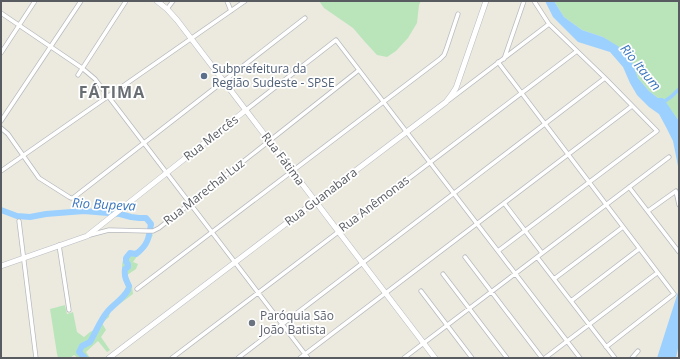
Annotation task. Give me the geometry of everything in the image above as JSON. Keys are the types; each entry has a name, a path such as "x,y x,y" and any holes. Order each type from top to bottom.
{"main road":[{"name":"Rua Fátima","path":"157,1 167,9 191,39 435,358"},
{"name":"Rua Guanabara","path":"109,358 446,102 458,82 486,1"},
{"name":"Rua Mercês","path":"87,236 246,110"},
{"name":"Rua Marechal Luz","path":"1,266 87,236"}],"street":[{"path":"1,53 36,1"},
{"path":"1,121 81,1"},
{"path":"78,75 126,1"},
{"path":"167,9 173,1"},
{"path":"227,1 231,10"},
{"path":"1,171 245,1"},
{"path":"504,58 524,1"},
{"path":"498,252 657,131 549,24 534,1"},
{"path":"1,13 82,68 95,79 308,358"},
{"path":"137,289 440,59 444,55 458,14"},
{"path":"1,128 8,134 24,155 39,178 73,198 305,18"},
{"path":"446,102 549,24"},
{"name":"Rua Mercês","path":"246,110 336,40 359,70"},
{"name":"Rua Anêmonas","path":"172,358 577,51"},
{"path":"498,62 674,294 606,347"},
{"path":"359,70 580,358"},
{"name":"Rua Marechal Luz","path":"87,236 109,230 150,231 159,228 359,70"},
{"path":"238,358 605,78"},
{"path":"458,82 465,88"},
{"path":"300,358 632,106"},
{"path":"404,358 670,157"},
{"path":"629,187 679,252"},
{"path":"648,212 676,191 679,205"},
{"path":"504,203 542,254"},
{"path":"19,221 36,358"},
{"path":"554,279 623,227"},
{"path":"59,245 69,310"},
{"path":"571,301 639,249"},
{"path":"465,257 542,358"},
{"path":"537,257 615,358"},
{"path":"545,358 657,273"},
{"path":"443,274 507,358"},
{"path":"421,291 472,358"},
{"path":"632,358 638,351"}],"green space":[{"path":"319,1 421,1 419,5 417,23 408,38 396,51 387,57 377,55 353,28 324,8"},
{"path":"554,1 679,1 679,121 671,110 649,91 638,78 631,58 603,37 582,30 564,17"},
{"path":"148,235 153,235 140,255 138,255 133,262 138,264 136,269 127,275 132,286 133,294 110,311 109,317 102,323 106,330 101,337 110,350 107,352 98,341 86,352 90,358 78,358 74,355 70,358 58,358 50,309 65,305 67,314 73,312 77,332 84,337 94,330 108,307 124,293 126,286 123,279 123,259 129,253 137,252 145,242"}],"water":[{"path":"545,1 554,1 564,17 582,30 603,37 629,53 638,78 649,91 658,98 663,98 679,121 679,171 673,141 659,114 649,107 637,95 623,67 610,52 578,42 553,17"},
{"path":"679,289 679,344 676,358 657,358"}],"waterway":[{"path":"665,101 679,89"},
{"name":"Rio Bupeva","path":"1,210 17,216 30,217 46,214 84,211 146,218 151,224 147,241 136,254 130,253 126,258 128,267 125,269 125,274 129,286"},
{"name":"Rio Bupeva","path":"85,358 79,352 82,346 90,342 100,322 110,308 124,296 128,290"}],"place":[{"name":"Subprefeitura da Região Sudeste - SPSE","path":"204,76"},
{"name":"Paróquia São João Batista","path":"252,323"}],"district":[{"name":"FÁTIMA","path":"112,92"}],"water label":[{"name":"Rio Itaum","path":"641,67"}]}
